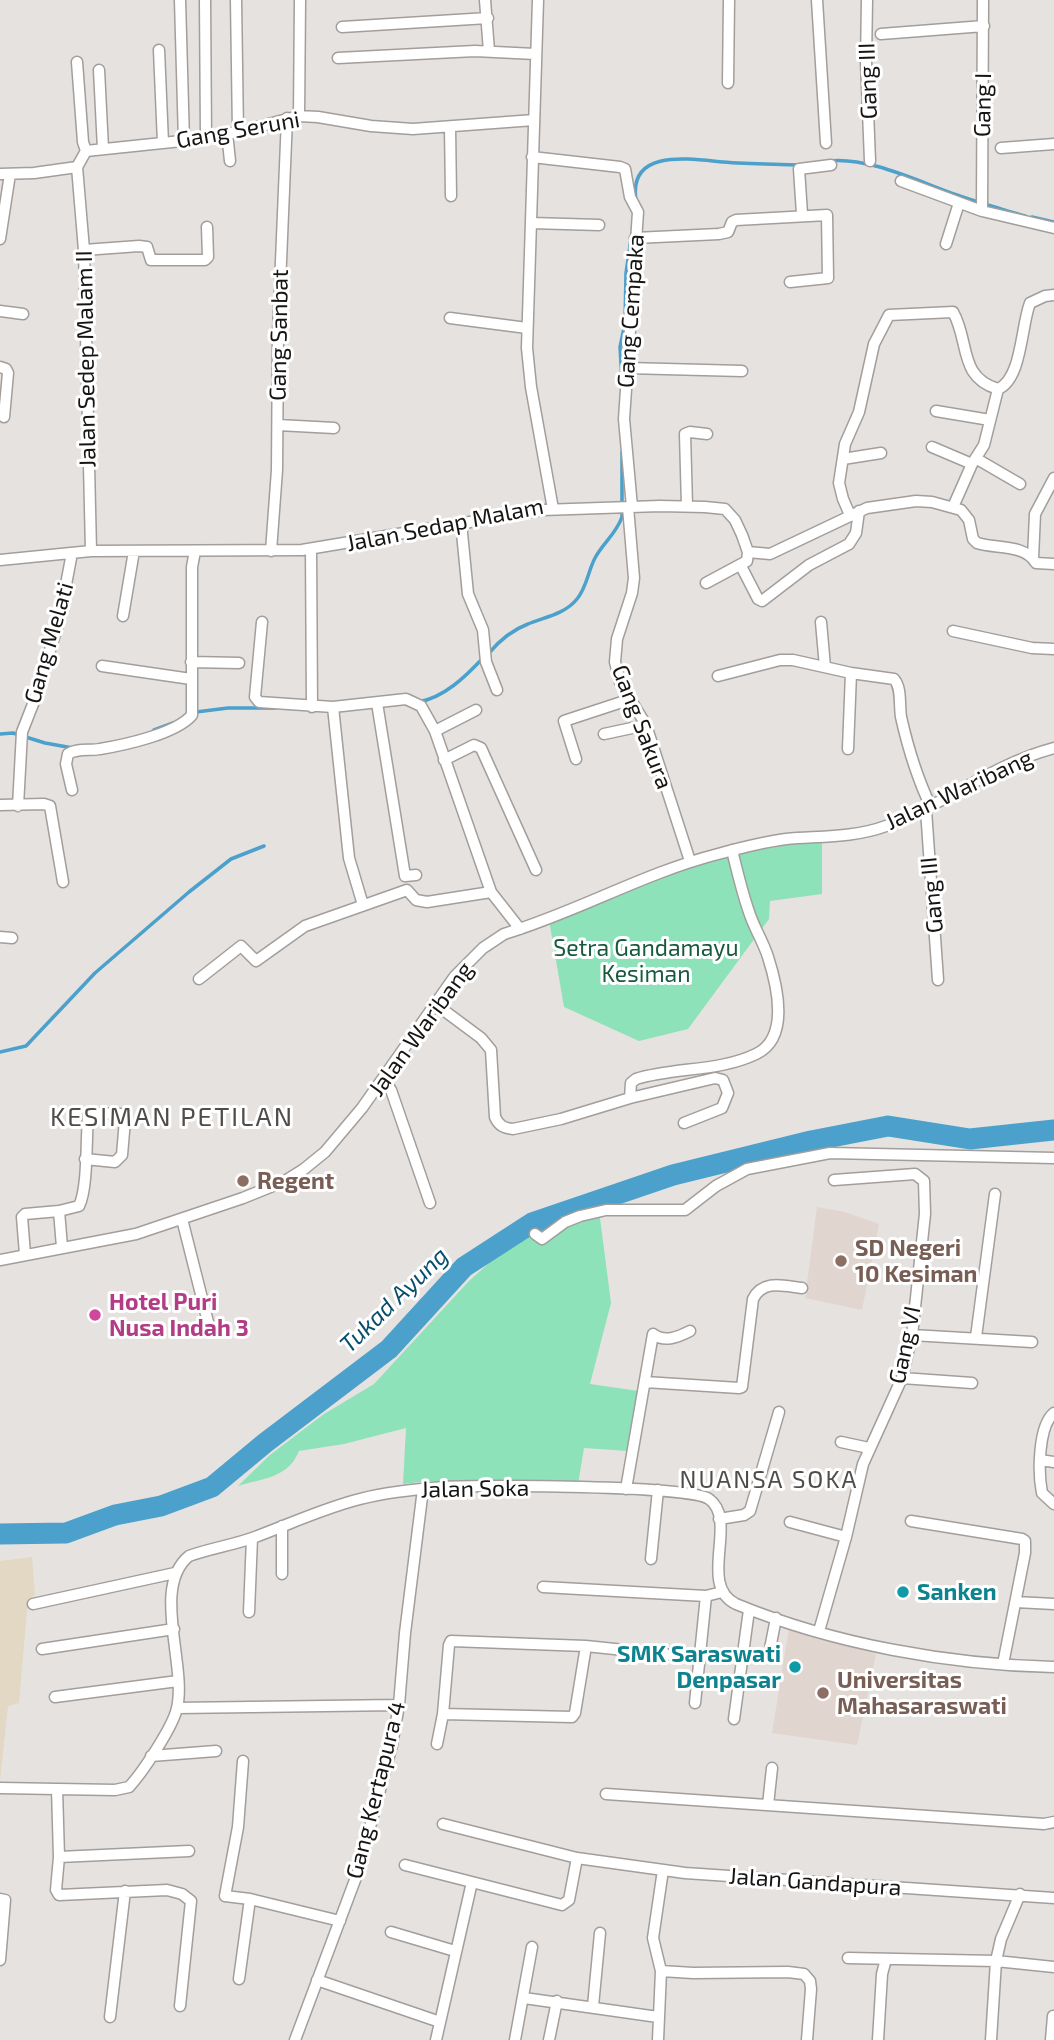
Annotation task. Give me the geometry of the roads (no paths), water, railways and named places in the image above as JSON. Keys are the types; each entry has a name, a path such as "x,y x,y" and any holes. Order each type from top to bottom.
{"street":[{"path":"180,0 184,141"},
{"path":"205,0 206,137"},
{"path":"230,161 236,0"},
{"name":"Gang Sanbat","path":"271,551 278,425 278,333 300,0"},
{"path":"485,0 489,51"},
{"name":"Jalan Sedap Malam","path":"0,561 91,551 312,549 553,509 528,366 538,0"},
{"path":"728,83 729,0"},
{"path":"817,0 826,143"},
{"name":"Gang III","path":"867,0 866,61 870,161"},
{"name":"Gang I","path":"982,207 983,0"},
{"path":"342,27 488,18"},
{"path":"881,34 984,26"},
{"path":"159,50 163,143"},
{"path":"338,58 489,51 535,54"},
{"path":"0,239 5,174 77,167 86,151 77,62"},
{"path":"99,70 103,149"},
{"name":"Gang Seruni","path":"86,151 184,141 293,117 318,117 390,128 450,127 534,120"},
{"path":"450,127 451,196"},
{"path":"1001,148 1054,144"},
{"name":"Gang Cempaka","path":"532,157 621,167 626,174 635,206 624,419 625,507"},
{"path":"802,214 800,169 831,165"},
{"name":"Jalan Sedep Malam II","path":"77,167 83,250 91,551"},
{"path":"901,181 959,203 1054,228"},
{"path":"946,244 959,203"},
{"path":"635,238 725,234 736,220 825,214 828,216 829,276 826,279 790,282"},
{"path":"531,223 599,225"},
{"path":"83,250 139,246 147,247 151,260 205,260 208,257 207,227"},
{"path":"953,507 984,445 998,389 1007,384 1014,370 1030,303 1045,296 1054,296"},
{"path":"0,311 23,314"},
{"path":"741,566 758,599 762,601 809,565 849,544 856,533 854,513 840,490 843,459 846,440 862,401 871,354 889,315 953,313 968,361 977,379 998,389"},
{"path":"450,318 527,328"},
{"path":"0,367 8,373 4,416"},
{"path":"627,368 742,371"},
{"path":"936,411 990,419"},
{"path":"278,425 334,428"},
{"path":"687,506 685,434 690,432 707,435"},
{"path":"932,447 974,462 1020,484"},
{"path":"843,459 881,453"},
{"path":"1033,558 1035,514 1054,478"},
{"path":"748,552 770,554 854,513 879,505 916,501 953,507 967,515 977,543 1020,551 1029,554 1037,563 1054,564"},
{"path":"553,509 687,506 719,508 730,513 748,552 747,561 706,583"},
{"name":"Gang Sakura","path":"625,507 634,578 632,593 617,639 615,662 620,682 646,725 690,861"},
{"path":"461,523 468,594 480,622 486,657 497,690"},
{"path":"312,549 312,706"},
{"path":"123,616 134,551"},
{"path":"72,790 66,764 68,754 72,751 97,750 143,739 184,722 192,713 192,567 195,551"},
{"name":"Gang Melati","path":"18,806 21,737 59,621 72,553"},
{"path":"262,622 256,701 263,704 312,706 333,710 377,706 407,699 415,702 435,731 491,892 520,929"},
{"path":"821,622 825,667"},
{"path":"953,631 1032,648 1054,649"},
{"path":"718,676 780,660 802,661 897,681 901,716 928,809"},
{"path":"191,662 239,663"},
{"path":"102,666 191,679"},
{"path":"848,749 851,673"},
{"path":"576,759 564,721 631,699"},
{"path":"377,706 405,876 416,874"},
{"path":"333,710 349,858 363,905"},
{"path":"435,731 476,710"},
{"path":"604,734 646,725"},
{"path":"444,760 474,746 481,748 536,870"},
{"name":"Jalan Waribang","path":"0,1260 136,1234 243,1198 285,1181 304,1169 335,1142 384,1080 455,976 482,948 504,934 690,861 785,839 864,833 928,809 997,769 1037,752 1054,748"},
{"path":"0,806 47,804 52,808 63,882"},
{"name":"Gang III","path":"928,809 938,980"},
{"path":"630,1098 631,1083 636,1079 719,1065 755,1055 770,1044 775,1034 778,1007 771,968 748,912 732,850"},
{"path":"199,979 241,946 256,961 305,926 407,890 416,900 427,902 491,892"},
{"path":"0,937 12,938"},
{"path":"435,1003 481,1038 491,1050 495,1117 506,1128 513,1129 561,1119 630,1098 715,1078 723,1080 728,1088 722,1108 684,1123"},
{"path":"384,1080 391,1090 430,1203"},
{"path":"25,1254 22,1217 25,1214 79,1206 83,1199 85,1159 88,1116 94,1113 121,1114 125,1120 122,1155 116,1162 85,1159"},
{"path":"535,1234 542,1238 565,1222 606,1210 685,1210 716,1185 747,1169 830,1153 1054,1158"},
{"name":"Gang VI","path":"819,1631 869,1448 902,1378 912,1335 925,1214 924,1181 915,1174 834,1180"},
{"path":"976,1337 995,1194"},
{"path":"59,1211 62,1247"},
{"path":"182,1219 209,1326"},
{"path":"645,1382 739,1388 743,1382 753,1299 756,1293 767,1286 802,1288"},
{"path":"626,1489 653,1334 667,1339 690,1331"},
{"path":"912,1335 1032,1342"},
{"path":"902,1378 972,1383"},
{"path":"779,1412 750,1511 744,1515 719,1519 719,1581 727,1600 749,1610 819,1631 894,1650 963,1661 1054,1667"},
{"path":"1052,1503 1042,1493 1040,1460 1047,1419 1054,1413"},
{"path":"841,1442 869,1448"},
{"path":"1040,1460 1054,1462"},
{"name":"Jalan Soka","path":"174,1573 189,1556 252,1538 360,1499 424,1489 659,1490 704,1496 715,1504 719,1519"},
{"name":"Gang Kertapura 4","path":"295,2040 361,1859 392,1745 424,1489"},
{"path":"651,1559 659,1490"},
{"path":"790,1521 846,1537"},
{"path":"911,1521 1022,1539 1026,1546 1003,1664"},
{"path":"282,1526 282,1574"},
{"path":"249,1612 252,1538"},
{"path":"0,1788 115,1790 129,1787 151,1756 177,1708 178,1681 172,1589 174,1573 33,1604"},
{"path":"543,1587 706,1596 722,1592"},
{"path":"695,1703 706,1596"},
{"path":"1016,1602 1054,1604"},
{"path":"734,1719 749,1610"},
{"path":"769,1654 776,1618"},
{"path":"42,1649 174,1629"},
{"path":"437,1744 443,1714 449,1645 452,1641 586,1646 699,1658"},
{"path":"443,1714 572,1717 586,1646"},
{"path":"55,1697 178,1681"},
{"path":"177,1708 399,1705"},
{"path":"151,1756 216,1751"},
{"path":"243,1760 238,1826 225,1896 250,1899 340,1921"},
{"path":"768,1805 772,1768"},
{"path":"57,1789 59,1857 56,1890 59,1895 167,1890 191,1900 180,2006"},
{"path":"606,1794 1044,1824 1054,1822"},
{"name":"Jalan Gandapura","path":"443,1824 577,1858 663,1870 809,1883 1054,1898"},
{"path":"59,1857 189,1851"},
{"path":"405,1865 562,1905 569,1900 577,1858"},
{"path":"658,2040 661,1971 653,1938 663,1870"},
{"path":"436,2040 472,1882"},
{"path":"110,2017 125,1891"},
{"path":"991,2040 996,1961 1001,1939 1020,1894"},
{"path":"0,1899 5,1900 0,1960"},
{"path":"239,1979 250,1899"},
{"path":"391,1932 455,1951"},
{"path":"593,2006 600,1933"},
{"path":"515,2040 532,1947"},
{"path":"848,1958 996,1961 1054,1967"},
{"path":"878,2040 882,1974 886,1959"},
{"path":"661,1971 804,1974 810,1981 811,1989 807,2040"},
{"path":"317,1980 440,2022"},
{"path":"524,1998 658,2017"},
{"path":"549,2040 557,2001"},
{"path":"1051,2040 1053,2016"}],"waterway":[{"path":"636,200 636,183 642,172 652,164 664,160 695,159 799,165"},
{"path":"828,161 843,160 876,166 1025,216"},
{"path":"1032,217 1054,222"},
{"path":"622,381 620,347 625,323 626,273 631,239"},
{"path":"489,653 512,632 561,612 580,594 595,558 622,517 622,452"},
{"path":"418,702 446,691 483,658"},
{"path":"196,712 228,708 275,708"},
{"path":"154,730 173,723"},
{"path":"0,734 13,733 73,748"},
{"path":"0,1052 26,1046 95,973 189,892 231,859 264,846"},
{"name":"Tukad Ayung","path":"0,1534 66,1533 115,1515 161,1506 212,1487 265,1443 389,1349 464,1267 532,1223 673,1175 811,1141 888,1126 970,1139 1054,1130"}],"place":[{"name":"Regent","path":"243,1181"},
{"name":"SD Negeri 10 Kesiman","path":"841,1261"},
{"name":"Hotel Puri Nusa Indah 3","path":"95,1315"},
{"name":"Sanken","path":"903,1592"},
{"name":"SMK Saraswati Denpasar","path":"795,1667"},
{"name":"Universitas Mahasaraswati","path":"823,1693"}],"district":[{"name":"KESIMAN PETILAN","path":"172,1117"},
{"name":"NUANSA SOKA","path":"769,1480"}],"park label":[{"name":"Setra Gandamayu Kesiman","path":"646,961"}]}
